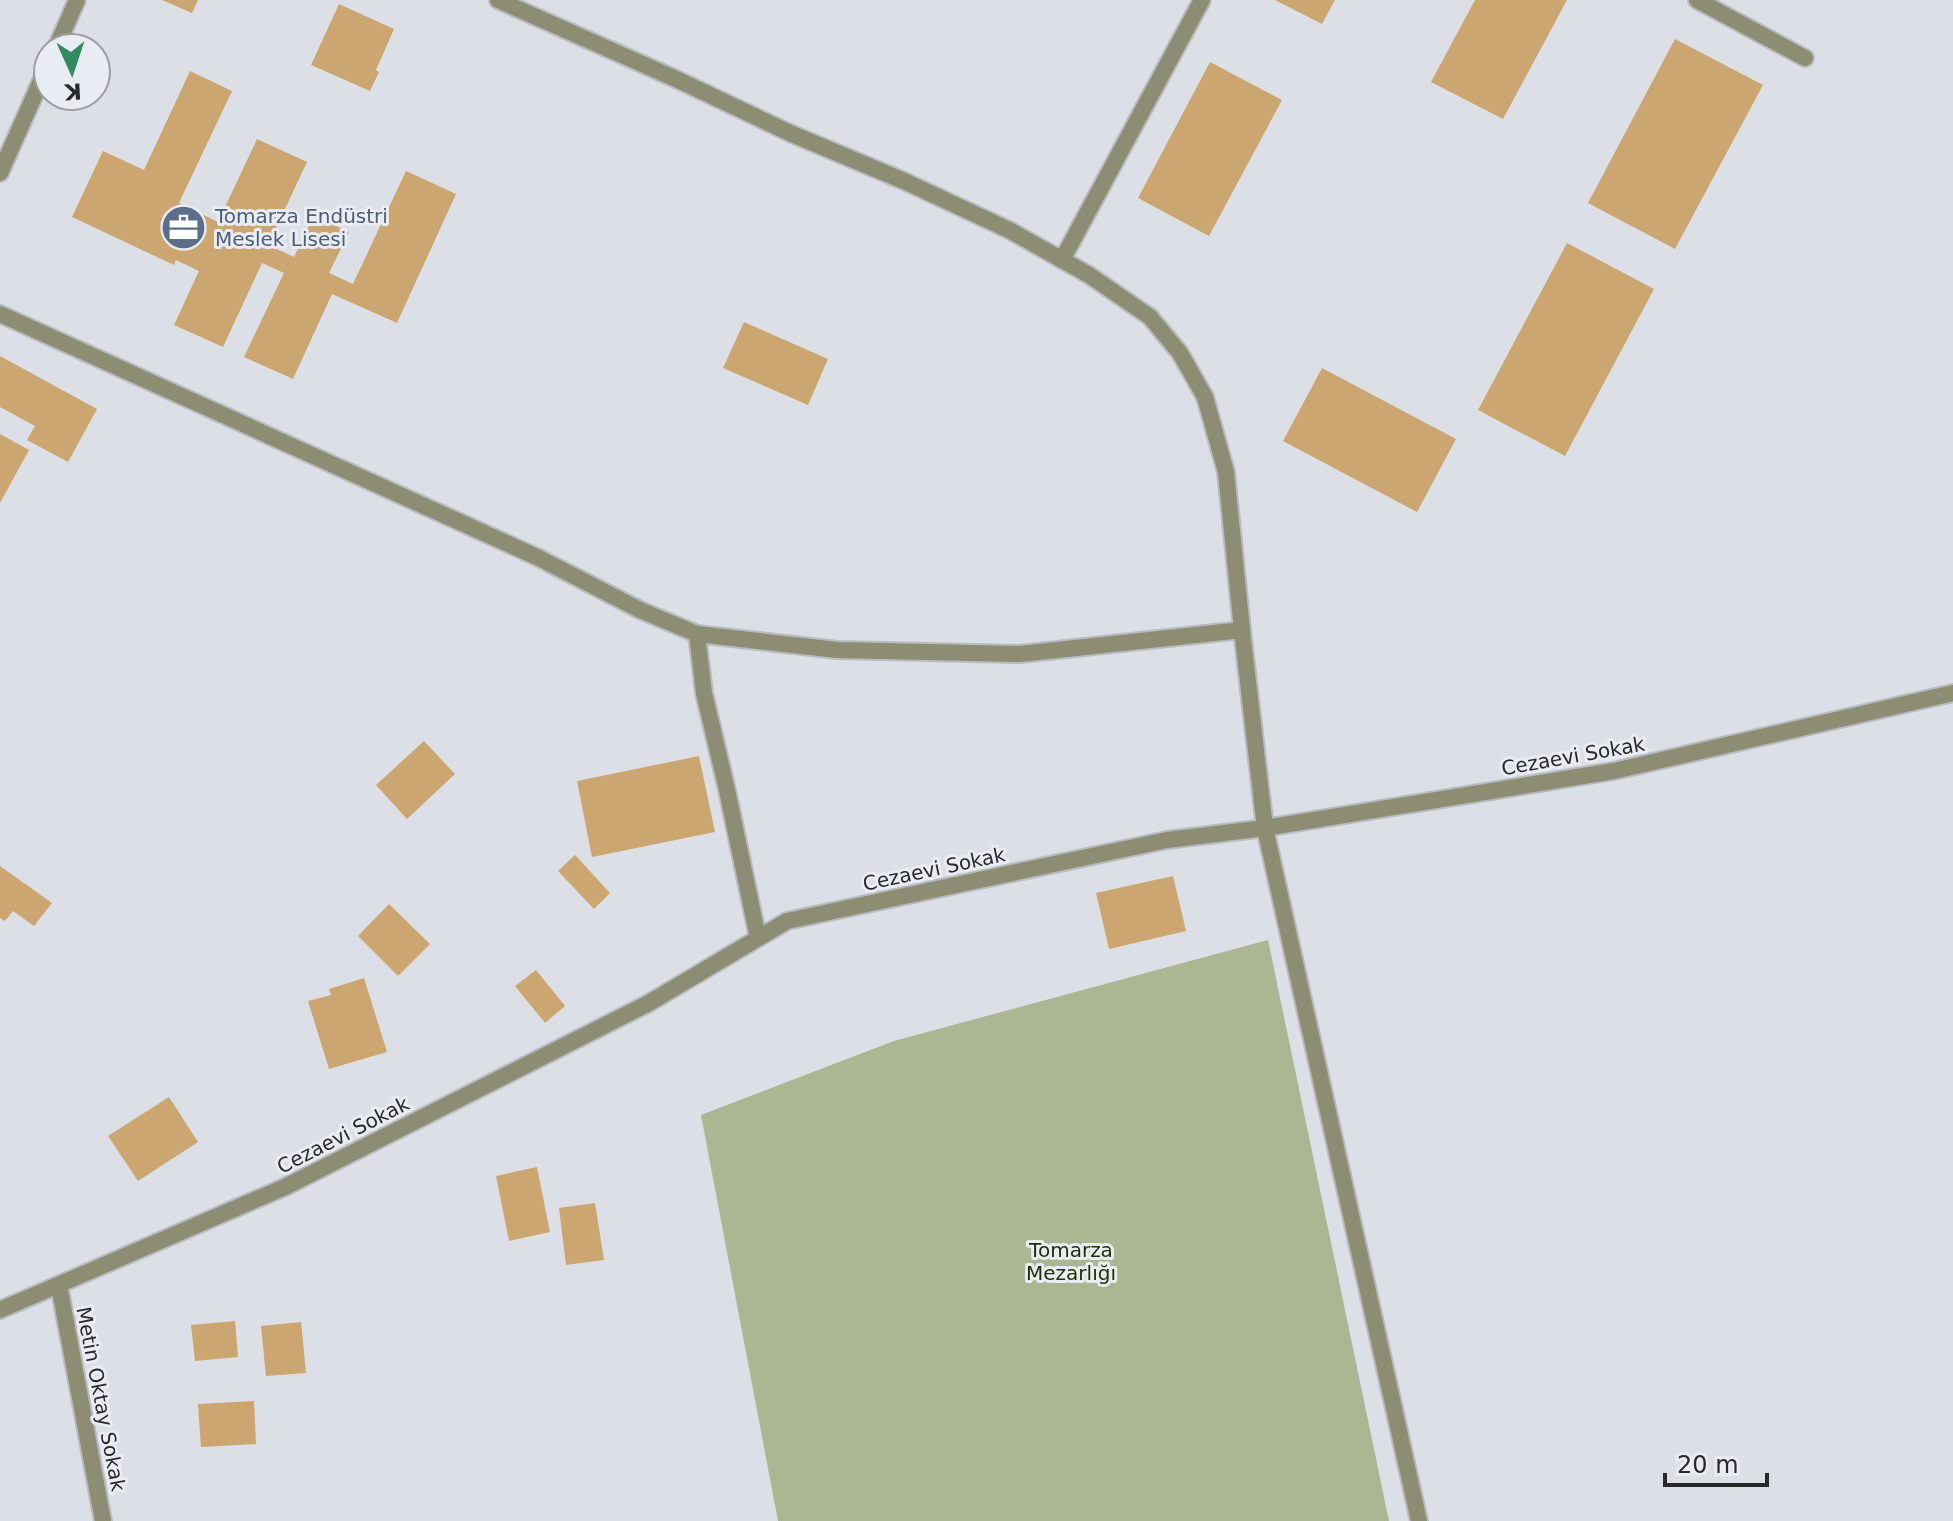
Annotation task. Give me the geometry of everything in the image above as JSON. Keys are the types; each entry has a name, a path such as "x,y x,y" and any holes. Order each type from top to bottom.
{"street":[{"path":"63,32 77,0"},
{"path":"498,0 1009,230 1089,275 1150,317 1180,353 1205,397 1226,472 1265,828 1419,1521"},
{"path":"1062,260 1202,0"},
{"path":"1697,0 1805,58"},
{"path":"0,173 32,101"},
{"path":"0,314 509,544 640,610 697,634 837,650 1020,654 1242,630"},
{"path":"697,634 704,693 758,938"},
{"name":"Cezaevi Sokak","path":"0,1310 285,1187 649,1003 787,921 1167,840 1265,828 1614,771 1953,693"},
{"name":"Metin Oktay Sokak","path":"59,1285 103,1521"}],"green space":[{"name":"Tomarza Mezarlığı","path":"1268,940 1389,1521 778,1521 701,1115 894,1041"}],"building":[{"path":"162,0 198,0 192,13"},
{"path":"1275,0 1335,0 1322,24"},
{"path":"1475,0 1567,0 1503,119 1431,82"},
{"path":"339,4 394,29 370,91 311,65"},
{"path":"1675,39 1763,85 1675,249 1588,203"},
{"path":"1210,62 1282,100 1209,236 1138,198"},
{"name":"Tomarza Endüstri Meslek Lisesi","path":"190,71 232,91 179,203 218,222 257,139 307,162 268,245 294,257 314,215 349,232 329,273 353,284 406,171 456,194 397,323 332,294 293,379 244,357 284,273 262,263 223,347 174,325 199,271 176,260 174,265 72,217 103,151 144,170"},
{"path":"1567,243 1654,289 1565,456 1478,410"},
{"path":"744,322 828,359 808,405 723,368"},
{"path":"0,356 97,409 68,462 27,440 35,426 0,407"},
{"path":"1322,368 1456,439 1417,512 1283,441"},
{"path":"0,434 29,450 0,503"},
{"path":"424,741 455,774 407,819 376,785"},
{"path":"699,756 715,832 592,857 577,781"},
{"path":"575,855 610,893 594,909 558,871"},
{"path":"0,866 52,903 34,926 13,911 5,921 0,918"},
{"path":"1173,876 1186,931 1109,949 1096,893"},
{"path":"389,904 430,944 398,976 358,936"},
{"path":"536,970 565,1006 545,1023 515,986"},
{"path":"364,978 387,1052 329,1069 308,1001 331,995 329,989"},
{"path":"169,1097 198,1142 138,1181 108,1136"},
{"path":"537,1167 550,1232 509,1241 496,1176"},
{"path":"595,1203 604,1260 566,1265 559,1208"},
{"path":"235,1321 238,1357 195,1361 191,1325"},
{"path":"301,1322 306,1373 266,1376 261,1326"},
{"path":"254,1401 256,1444 201,1447 198,1404"}],"place":[{"name":"Tomarza Endüstri Meslek Lisesi","path":"184,227"}]}
